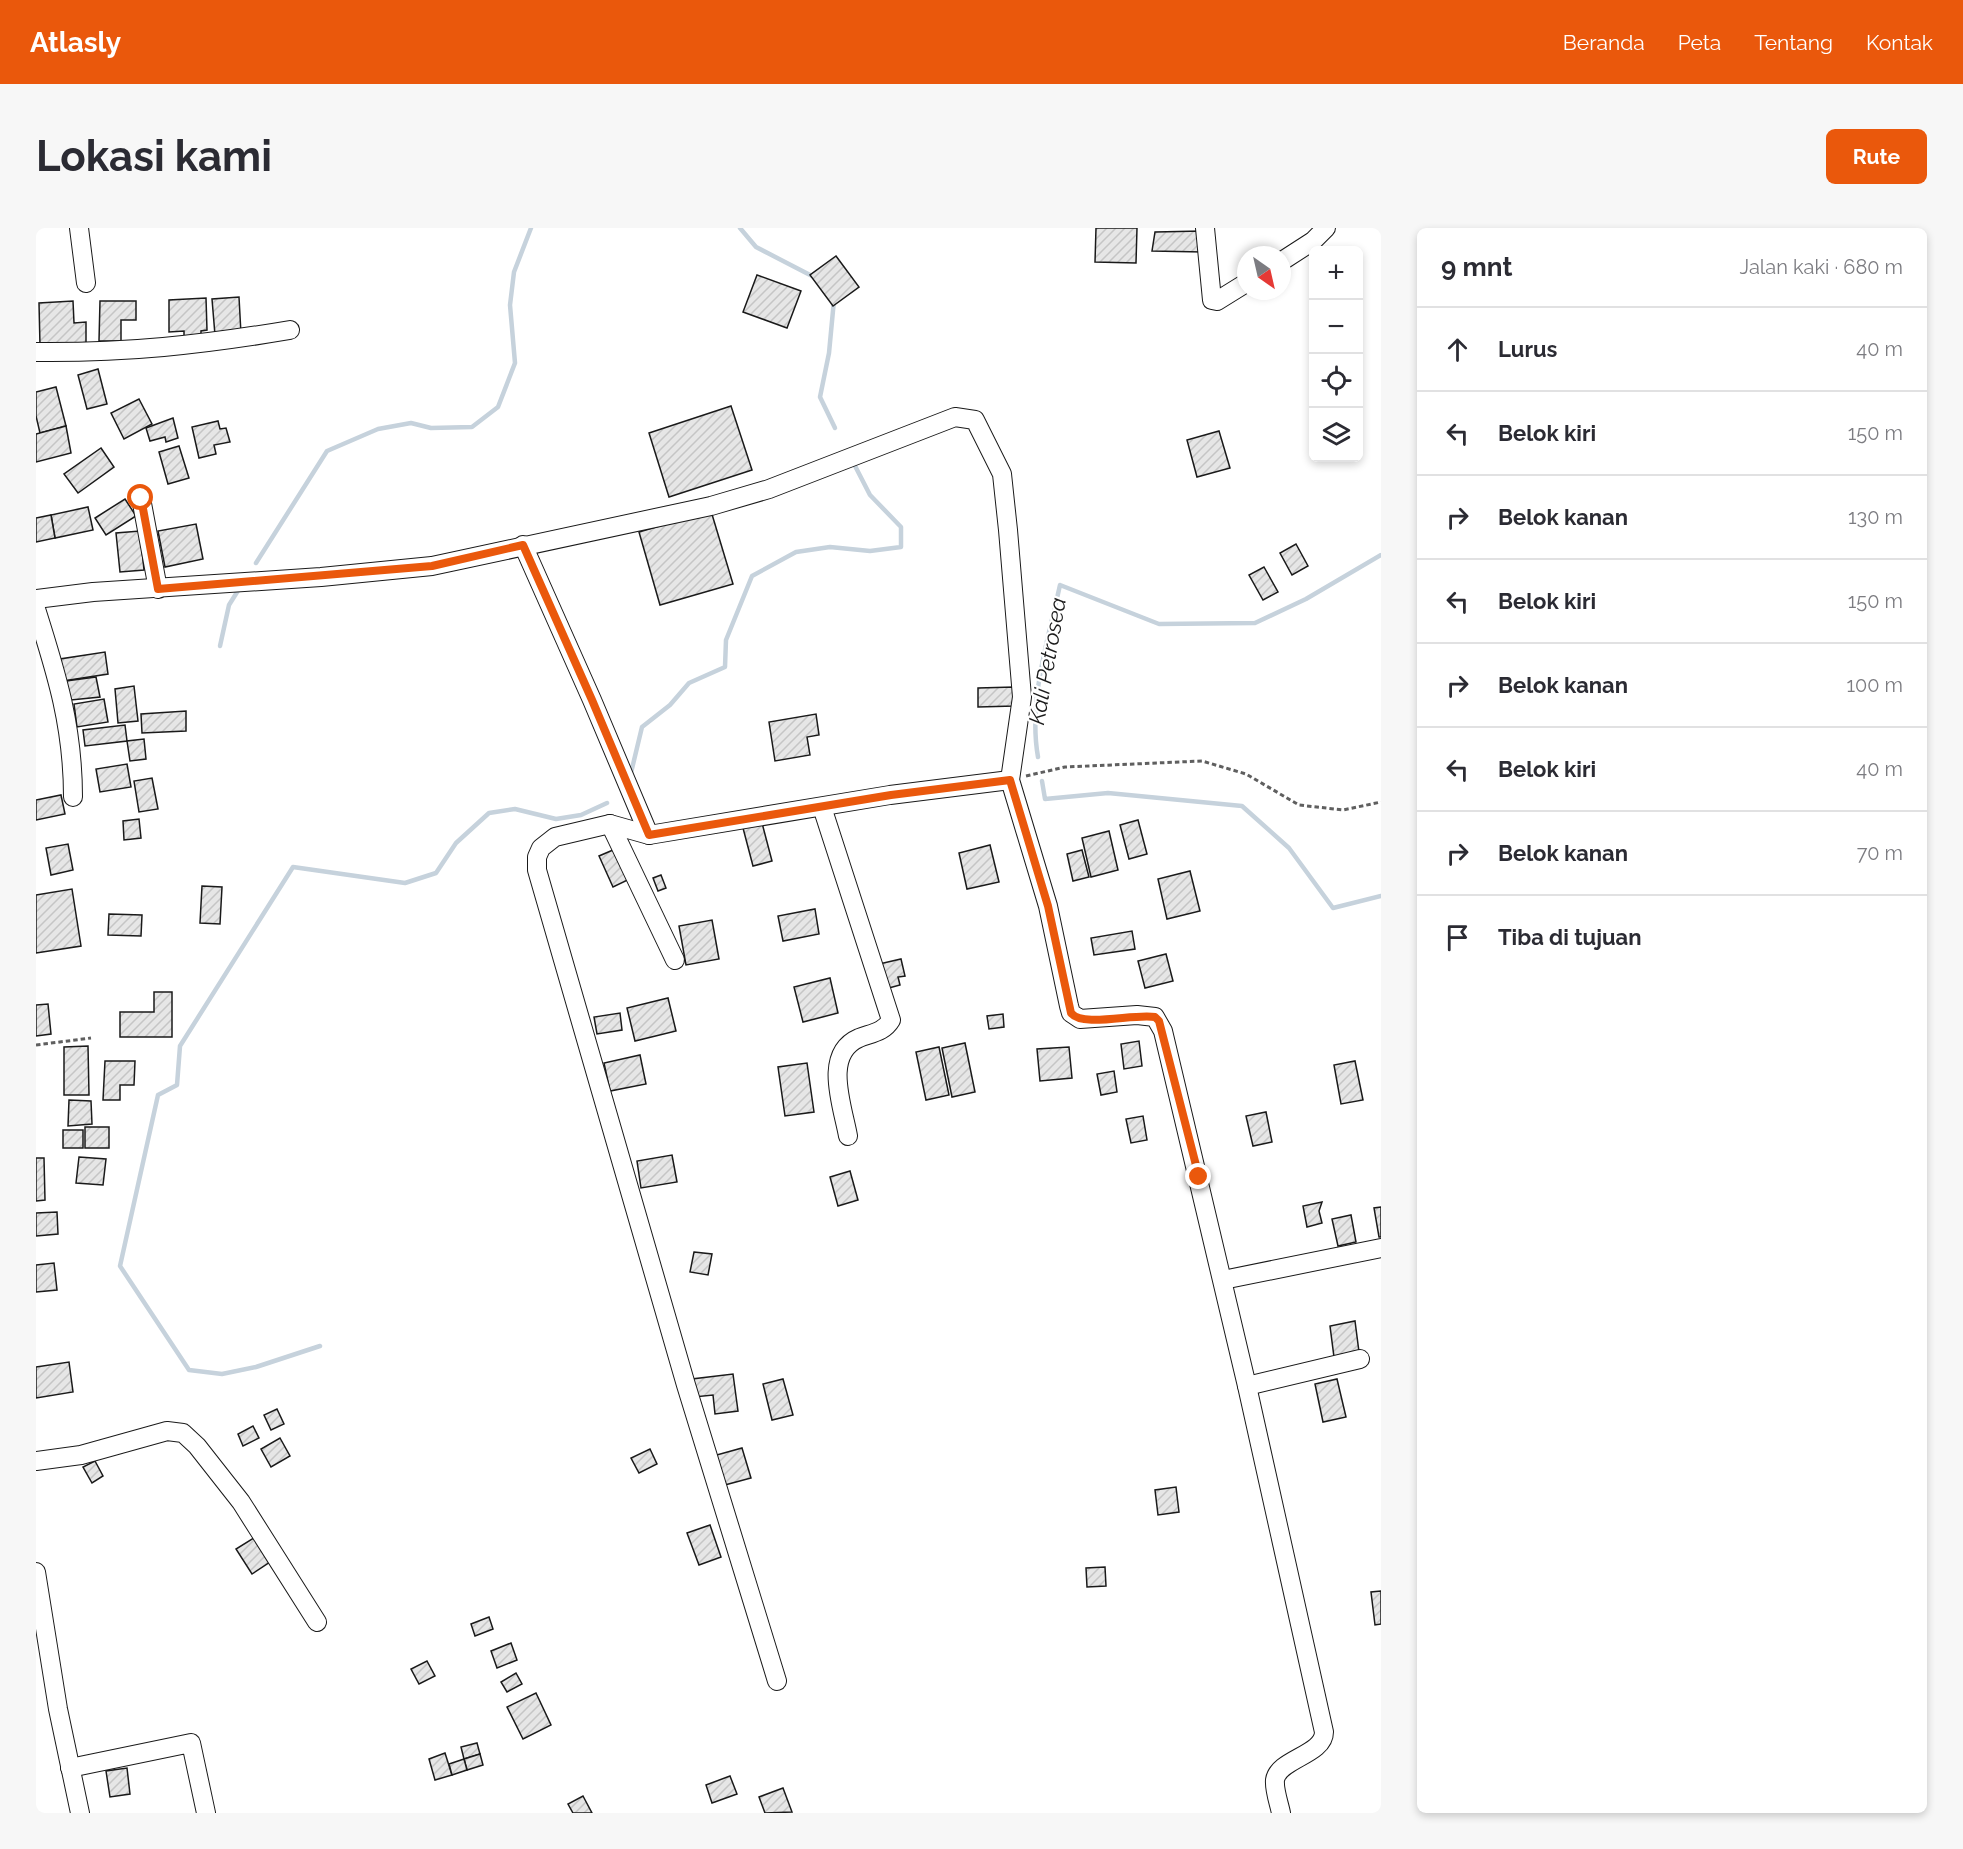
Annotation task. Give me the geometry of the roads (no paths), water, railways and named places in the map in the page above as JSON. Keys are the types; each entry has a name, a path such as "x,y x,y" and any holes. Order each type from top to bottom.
{"street":[{"path":"79,228 86,283"},
{"path":"1205,228 1212,300 1217,301 1237,289"},
{"path":"1291,255 1313,241 1326,228"},
{"path":"36,352 133,352 204,345 290,330"},
{"path":"36,599 93,592 158,589 432,566 711,506 769,489 955,417 975,420 1002,474 1008,530 1022,698 1010,780 1048,906 1071,1013 1080,1019 1089,1020 1137,1015 1155,1017 1159,1021 1223,1280 1324,1732 1320,1744 1282,1770 1275,1778 1281,1813"},
{"path":"141,498 158,589"},
{"path":"523,545 649,835"},
{"path":"36,609 62,691 73,753 73,797"},
{"path":"777,1681 686,1385 537,870 537,857 546,842 555,837 610,824 649,835 901,793 1010,780"},
{"path":"822,807 891,1020 883,1029 856,1039 839,1060 837,1071 848,1136"},
{"path":"610,824 675,960"},
{"path":"1223,1280 1381,1248"},
{"path":"1247,1386 1360,1359"},
{"path":"36,1461 81,1455 167,1431 183,1433 197,1446 241,1502 317,1622"},
{"path":"36,1572 80,1813"},
{"path":"70,1768 191,1743 206,1813"}],"waterway":[{"path":"256,563 327,451 378,429 411,423 431,428 472,427 498,407 515,363 510,305 514,272 531,228"},
{"path":"740,228 756,247 814,277"},
{"path":"834,300 829,353 820,397 835,428"},
{"path":"630,777 642,727 670,705 689,683 725,667 726,640 752,576 796,552 830,547 870,551 901,547 901,527 870,495 853,462"},
{"name":"Kali Petrosea","path":"1038,757 1037,692 1060,585 1159,624 1255,623 1306,599 1381,555"},
{"path":"220,646 229,605 239,589"},
{"name":"Kali Petrosea","path":"1042,781 1045,799 1108,793 1242,806 1289,848 1333,908 1381,896"},
{"path":"320,1346 256,1367 222,1374 189,1370 120,1266 158,1095 177,1085 180,1046 293,867 405,883 436,873 456,843 489,813 515,809 556,819 581,815 607,803"}]}
